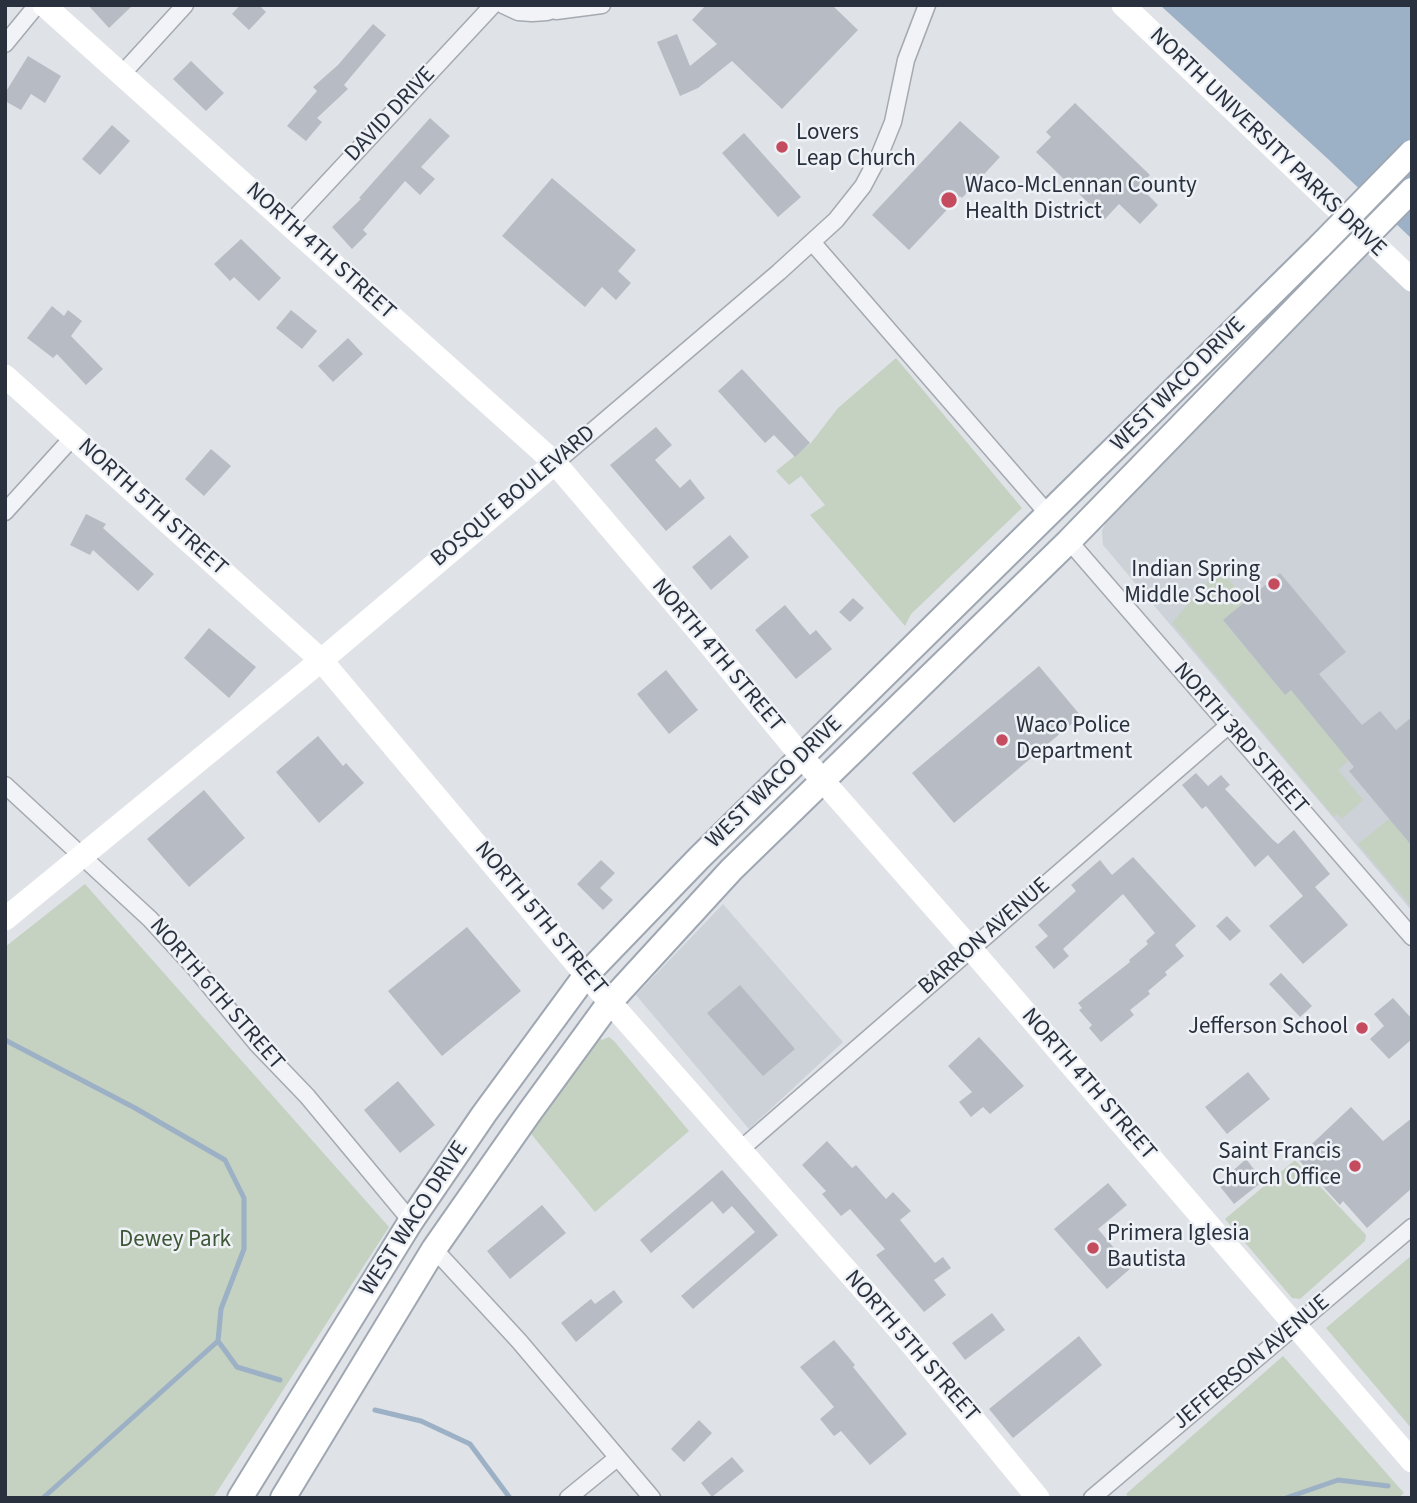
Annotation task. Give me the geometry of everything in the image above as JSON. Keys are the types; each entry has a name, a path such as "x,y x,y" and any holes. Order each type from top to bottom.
{"main road":[{"name":"NORTH 4TH STREET","path":"44,5 555,463 802,757 1412,1461"},
{"name":"NORTH UNIVERSITY PARKS DRIVE","path":"1123,5 1412,279"},
{"name":"WEST WACO DRIVE","path":"240,1498 411,1221 484,1114 586,975 699,858 1049,515 1412,152"},
{"name":"WEST WACO DRIVE","path":"283,1498 435,1250 529,1113 610,1002 731,870 1069,541 1412,190"},
{"name":"NORTH 5TH STREET","path":"5,376 321,660 586,975 909,1341 1038,1498"},
{"name":"BOSQUE BOULEVARD","path":"5,919 321,660 555,463"}],"street":[{"path":"5,44 37,5"},
{"path":"122,75 185,5"},
{"name":"DAVID DRIVE","path":"289,224 493,5"},
{"path":"503,5 518,12 547,12 602,5"},
{"path":"547,12 567,5"},
{"name":"BOSQUE BOULEVARD","path":"555,463 836,220 863,186 880,155 892,122 906,60 927,5"},
{"path":"812,242 1049,515"},
{"path":"5,512 73,437"},
{"name":"NORTH 3RD STREET","path":"1069,541 1412,937"},
{"name":"BARRON AVENUE","path":"741,1149 1229,725"},
{"name":"NORTH 6TH STREET","path":"5,785 150,919 194,967 257,1044 307,1096 411,1221"},
{"name":"JEFFERSON AVENUE","path":"1092,1498 1412,1227"},
{"path":"435,1250 519,1341 652,1498"},
{"path":"568,1498 617,1458"}],"shaded area":[{"name":"Indian Spring Middle School","path":"1369,244 1412,288 1412,911 1103,545 1102,531 1108,517"},
{"path":"723,904 843,1042 749,1129 636,995"}],"green space":[{"path":"896,358 1022,508 911,614 905,626 810,515 825,505 801,476 789,485 776,471 811,443 838,408"},
{"path":"1219,569 1247,600 1223,621 1285,695 1291,690 1349,760 1338,770 1363,800 1342,819 1337,814 1334,817 1172,623"},
{"path":"1389,819 1412,846 1412,907 1358,844"},
{"name":"Dewey Park","path":"85,884 389,1227 213,1498 5,1498 5,947"},
{"path":"598,1037 602,1040 609,1037 614,1041 689,1131 595,1212 528,1130"},
{"path":"1295,1160 1366,1235 1365,1241 1300,1299 1292,1298 1225,1219"},
{"path":"1412,1255 1412,1429 1326,1328"},
{"path":"1283,1356 1404,1493 1398,1498 1129,1498 1126,1494"}],"water":[{"path":"1160,5 1412,5 1412,239 1328,159"}],"building":[{"path":"88,5 133,5 109,28"},
{"path":"240,5 259,5 266,12 249,30 232,14"},
{"path":"706,5 832,5 858,30 782,109 732,61 698,88 680,96 657,42 677,34 690,66 717,44 692,20"},
{"path":"373,24 386,35 344,85 348,89 317,118 322,122 306,141 287,126 317,91 313,87 338,65"},
{"path":"28,56 61,76 45,103 31,94 21,110 5,101 5,93"},
{"path":"191,61 224,93 206,111 173,79"},
{"path":"1075,103 1150,175 1139,186 1158,205 1140,224 1119,204 1105,219 1036,152 1051,137 1046,132"},
{"path":"430,118 450,136 421,167 435,179 420,195 405,181 363,230 367,234 352,249 332,227 361,199 359,198"},
{"path":"960,121 1000,157 909,250 872,215"},
{"path":"112,125 130,141 100,175 82,159"},
{"path":"744,133 801,197 778,217 722,153"},
{"path":"552,178 636,250 618,271 631,283 616,300 602,287 585,307 502,236"},
{"path":"241,239 281,278 259,301 234,277 230,281 214,264"},
{"path":"52,306 64,316 68,310 82,321 71,336 103,369 86,385 57,354 53,358 27,338"},
{"path":"291,310 317,331 302,349 276,328"},
{"path":"348,338 363,354 333,382 318,366"},
{"path":"742,369 810,443 795,457 774,435 765,443 718,391"},
{"path":"656,427 672,445 655,460 680,488 690,479 705,498 666,531 610,465"},
{"path":"211,449 231,466 204,496 185,479"},
{"path":"86,514 106,524 103,528 154,574 138,591 93,550 90,555 70,545"},
{"path":"730,535 749,557 711,590 692,567"},
{"path":"1280,573 1346,652 1319,674 1362,725 1380,711 1396,730 1412,717 1412,846 1349,771 1354,767 1291,690 1285,695 1223,620"},
{"path":"853,598 864,608 850,622 839,612"},
{"path":"785,605 810,635 816,630 832,649 796,679 755,630"},
{"path":"209,628 256,667 229,698 184,658"},
{"name":"Waco Police Department","path":"1039,666 1081,716 954,823 912,773"},
{"path":"666,670 698,710 669,734 637,694"},
{"path":"318,736 343,766 346,763 364,783 319,823 276,772"},
{"path":"1196,773 1208,786 1221,775 1230,785 1225,789 1278,844 1294,830 1330,874 1315,887 1348,925 1303,964 1269,926 1303,896 1268,855 1255,867 1206,806 1202,809 1182,785"},
{"path":"204,790 245,838 189,887 147,839"},
{"path":"1133,857 1196,926 1175,945 1184,956 1148,991 1150,994 1130,1010 1134,1015 1101,1042 1089,1028 1092,1025 1079,1010 1082,1008 1078,1003 1130,962 1155,933 1123,894 1063,949 1069,956 1054,969 1035,947 1048,936 1038,925 1076,891 1071,885 1100,860 1112,875"},
{"path":"601,860 615,873 600,888 613,900 603,910 577,884"},
{"path":"1227,916 1241,931 1230,941 1216,926"},
{"path":"467,927 521,991 442,1056 388,991"},
{"path":"1281,973 1312,1006 1300,1017 1269,984"},
{"path":"740,985 795,1049 763,1076 707,1013"},
{"path":"1393,998 1412,1019 1412,1039 1389,1059 1370,1039 1384,1026 1374,1014"},
{"path":"979,1037 1024,1086 990,1114 983,1107 971,1117 959,1102 972,1092 948,1066"},
{"path":"1248,1072 1270,1099 1227,1134 1205,1107"},
{"path":"398,1081 435,1125 400,1153 364,1110"},
{"name":"Saint Francis Church Office","path":"1351,1107 1383,1141 1412,1118 1412,1188 1367,1228 1343,1201 1340,1205 1297,1158"},
{"path":"827,1141 852,1168 856,1165 886,1199 893,1192 911,1211 900,1220 935,1263 943,1257 951,1268 934,1280 946,1295 924,1312 876,1255 885,1249 850,1209 841,1216 822,1194 826,1191 802,1165"},
{"path":"1246,1159 1263,1181 1234,1204 1218,1184"},
{"path":"722,1170 778,1235 693,1309 681,1296 755,1232 732,1206 723,1214 712,1201 651,1253 640,1240"},
{"name":"Primera Iglesia Bautista","path":"1108,1183 1127,1205 1098,1229 1131,1268 1107,1289 1054,1229"},
{"path":"542,1205 566,1233 510,1279 487,1251"},
{"path":"614,1290 623,1302 576,1342 561,1323 591,1299 595,1304"},
{"path":"992,1313 1005,1330 965,1360 952,1343"},
{"path":"1079,1336 1102,1365 1013,1438 989,1409"},
{"path":"834,1340 907,1434 870,1465 841,1431 834,1436 820,1419 834,1407 800,1367"},
{"path":"699,1420 712,1433 684,1462 671,1449"},
{"path":"732,1457 744,1471 712,1497 701,1483"}],"waterway":[{"path":"5,1040 135,1108 225,1160 244,1198 244,1249 221,1309 218,1341 237,1367 280,1380"},
{"path":"43,1498 218,1341"},
{"path":"375,1410 421,1421 470,1444 510,1498"},
{"path":"1286,1498 1338,1480 1388,1486"}],"place":[{"name":"Lovers Leap Church","path":"782,147"},
{"name":"Waco-McLennan County Health District","path":"949,200"},
{"name":"Indian Spring Middle School","path":"1274,584"},
{"name":"Waco Police Department","path":"1002,740"},
{"name":"Jefferson School","path":"1362,1028"},
{"name":"Saint Francis Church Office","path":"1355,1166"},
{"name":"Primera Iglesia Bautista","path":"1093,1248"}]}
